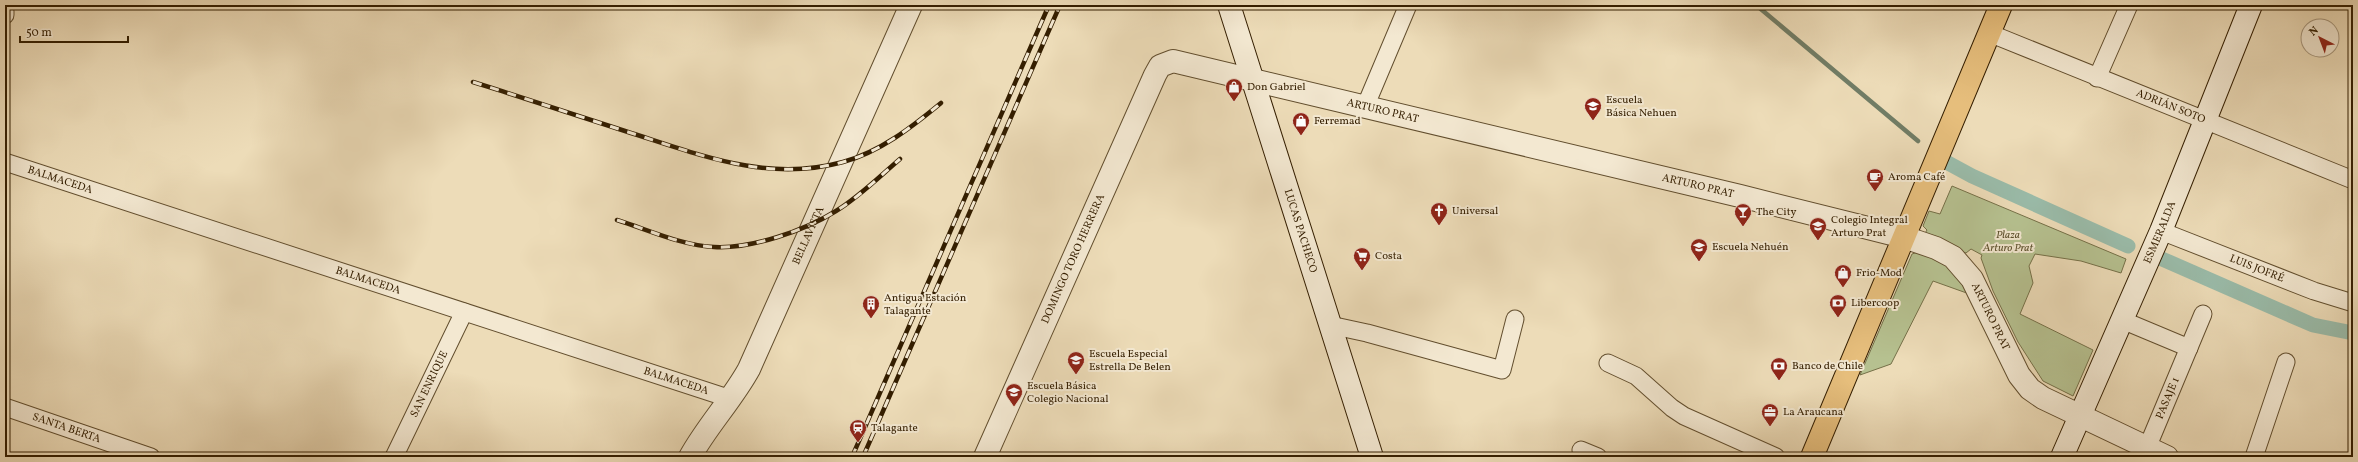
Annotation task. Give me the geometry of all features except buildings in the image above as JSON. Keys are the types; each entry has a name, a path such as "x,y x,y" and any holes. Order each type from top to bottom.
{"main road":[{"path":"1812,457 2001,5"}],"street":[{"name":"BELLAVISTA","path":"690,457 704,433 732,399 749,369 911,5"},
{"name":"LUCAS PACHECO","path":"1229,5 1372,457"},
{"path":"1365,107 1408,5"},
{"path":"2098,78 2129,5"},
{"name":"ESMERALDA","path":"2062,457 2161,231 2251,5"},
{"name":"ADRIÁN SOTO","path":"1989,33 2353,180"},
{"name":"ARTURO PRAT","path":"1164,63 1177,61 1904,237 1936,248 1960,264 1972,279 2024,383 2036,394 2167,457"},
{"name":"DOMINGO TORO HERRERA","path":"985,457 1155,74 1164,63"},
{"name":"BALMACEDA","path":"5,162 732,399"},
{"name":"LUIS JOFRÉ","path":"2161,231 2314,291 2353,303"},
{"name":"SAN ENRIQUE","path":"394,457 464,312"},
{"name":"PASAJE 1","path":"2147,448 2203,314"},
{"path":"1330,325 1367,332 1502,370 1515,319"},
{"path":"2122,320 2189,348"},
{"path":"2254,457 2286,362"},
{"path":"1608,363 1636,376 1672,408 1684,416 1776,457"},
{"name":"SANTA BERTA","path":"5,407 151,457"},
{"path":"1581,450 1598,457"}],"green space":[{"name":"Plaza Arturo Prat","path":"1952,186 2126,259 2121,273 2081,261 2035,254 2029,266 2033,283 2020,314 2093,350 2073,396 2043,381 2018,342 1993,291 1981,258 1982,255 1971,249 1966,253 1922,238 1927,230 1923,226 1929,211 1940,214"},
{"path":"1918,252 1937,258 1962,274 1975,296 1933,281 1891,364 1860,375 1912,254"}],"waterway":[{"path":"1756,5 1918,141"},
{"path":"1948,163 1972,176 2128,246"},
{"path":"2162,259 2313,325 2353,333"}],"railway":[{"path":"852,457 1049,5"},
{"path":"863,457 1060,5"},
{"path":"473,82 706,156 732,163 787,169 815,168 857,158 895,138 941,103"},
{"path":"617,220 690,244 702,246 729,247 760,242 793,232 836,211 861,193 900,159"}],"place":[{"name":"Don Gabriel","path":"1234,102"},
{"name":"Escuela Básica Nehuen","path":"1593,121"},
{"name":"Ferremad","path":"1301,136"},
{"name":"Aroma Café","path":"1875,192"},
{"name":"Universal","path":"1439,226"},
{"name":"The City","path":"1743,227"},
{"name":"Colegio Integral Arturo Prat","path":"1818,241"},
{"name":"Escuela Nehuén","path":"1699,262"},
{"name":"Costa","path":"1362,271"},
{"name":"Frio-Mod","path":"1843,288"},
{"name":"Libercoop","path":"1838,318"},
{"name":"Antigua Estación Talagante","path":"871,319"},
{"name":"Escuela Especial Estrella De Belen","path":"1076,375"},
{"name":"Banco de Chile","path":"1779,381"},
{"name":"Escuela Básica Colegio Nacional","path":"1014,407"},
{"name":"La Araucana","path":"1770,427"},
{"name":"Talagante","path":"858,443"}]}
